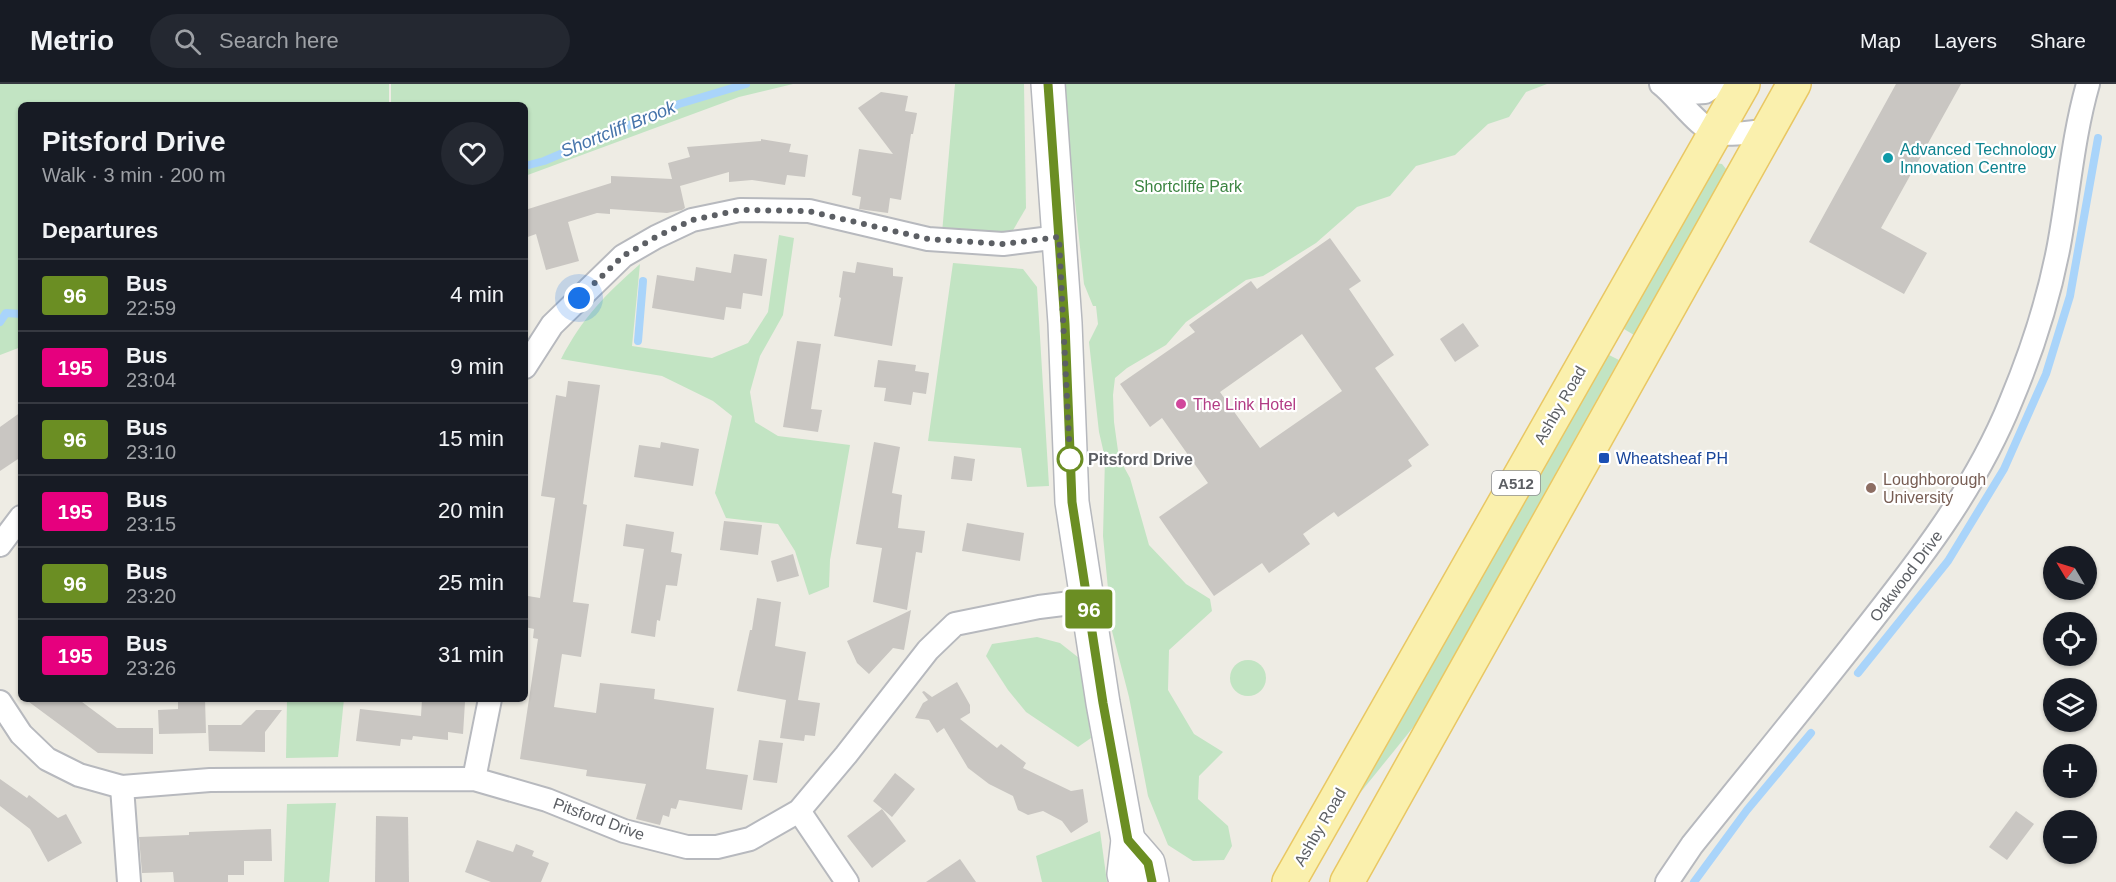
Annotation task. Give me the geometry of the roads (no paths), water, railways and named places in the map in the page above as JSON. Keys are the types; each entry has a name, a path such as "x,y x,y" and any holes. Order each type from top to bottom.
{"main road":[{"name":"Ashby Road","path":"1289,882 1743,84"},
{"name":"A512","path":"1347,882 1794,84"}],"street":[{"path":"1048,84 1065,324 1072,502 1103,703 1128,840 1124,874 1126,882"},
{"path":"1668,89 1705,92 1718,84"},
{"name":"Oakwood Drive","path":"1667,882 1692,845 1907,577 1942,529 1978,471 2011,401 2048,295 2059,244 2081,108 2088,84"},
{"path":"1668,89 1690,115 1715,133 1768,131"},
{"path":"528,362 552,325 623,256 692,220 740,210 808,211 928,239 1003,244 1059,237"},
{"path":"0,545 18,521"},
{"name":"Pitsford Drive","path":"0,702 21,734 47,759 79,775 122,787 210,780 474,779 547,800 624,831 687,847 717,847 750,839 799,811 928,650 956,624 1039,607 1087,601"},
{"path":"474,779 489,702"},
{"path":"122,787 129,882"},
{"path":"799,811 847,882"},
{"path":"1128,840 1148,863 1152,882"}],"waterway":[{"name":"Shortcliff Brook","path":"528,165 544,161 679,104 746,84"},
{"path":"1858,673 1948,561 2004,469 2046,374 2070,296 2098,138"},
{"path":"638,341 643,281"},
{"name":"Shortcliff Brook","path":"0,322 6,313 18,314"},
{"path":"1694,882 1747,810 1811,733"}],"place":[{"name":"Advanced Technology Innovation Centre","path":"1888,158"},
{"name":"The Link Hotel","path":"1181,404"},
{"name":"Wheatsheaf PH","path":"1604,458"},
{"name":"Pitsford Drive","path":"1070,459"},
{"name":"Loughborough University","path":"1871,488"}],"park label":[{"name":"Shortcliffe Park","path":"1188,186"}]}
